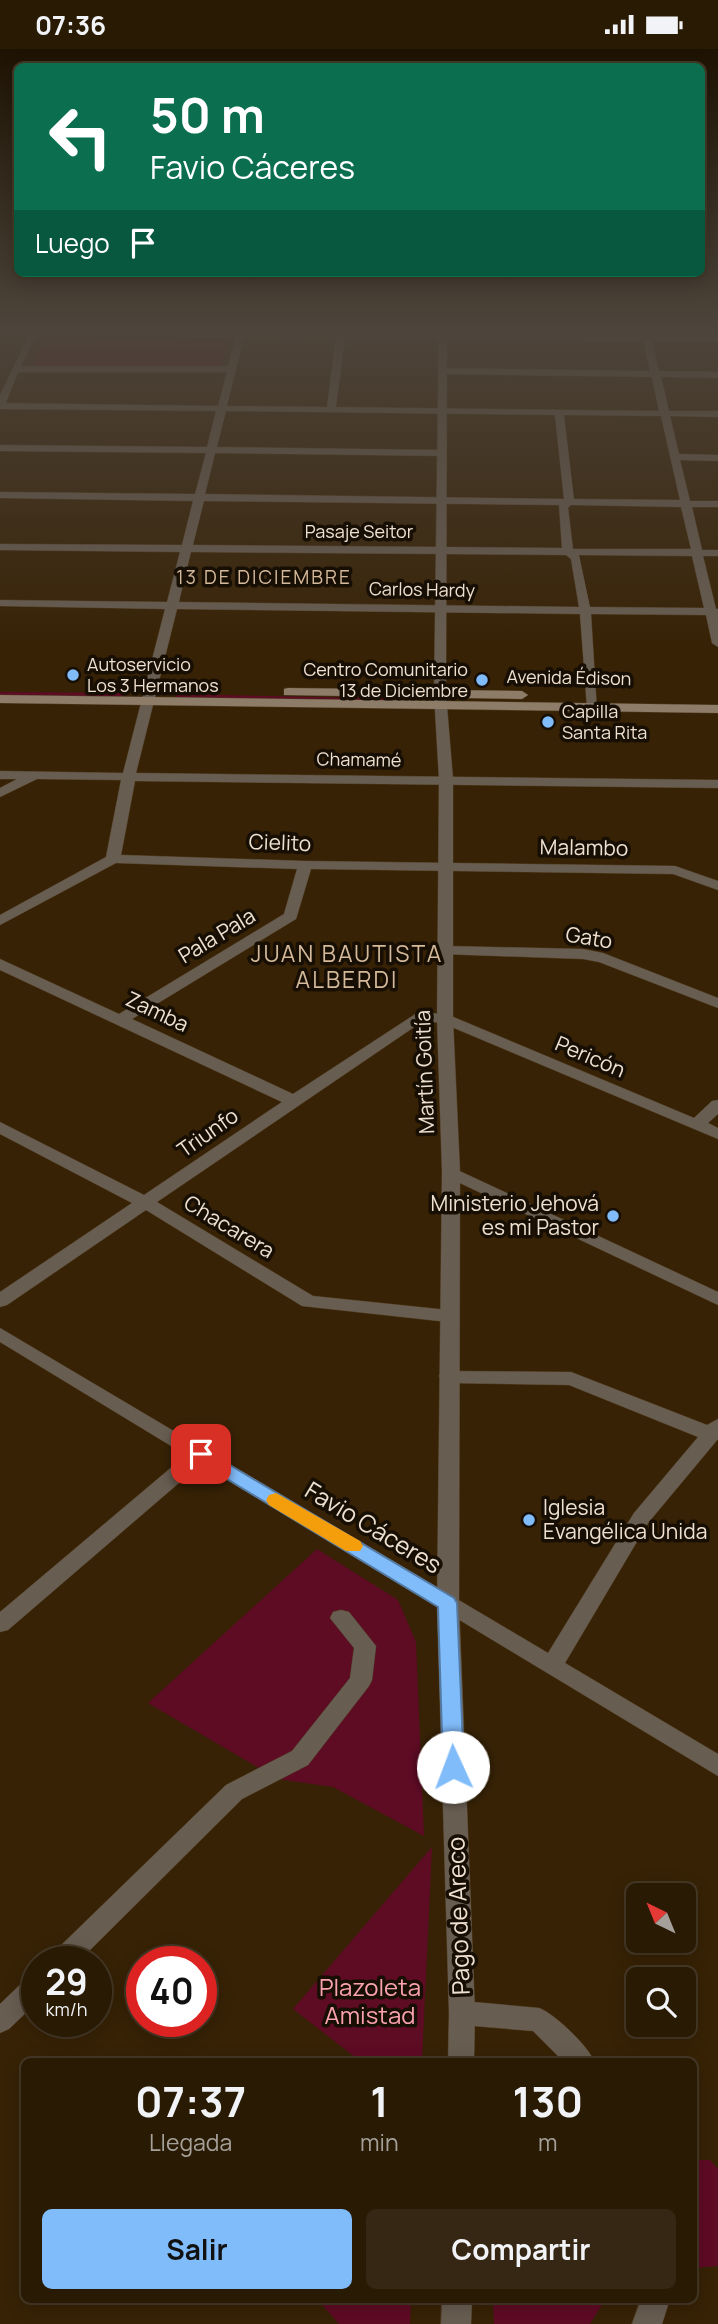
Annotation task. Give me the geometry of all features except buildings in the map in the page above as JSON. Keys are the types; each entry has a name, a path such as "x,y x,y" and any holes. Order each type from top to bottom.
{"main road":[{"name":"Avenida Édison","path":"0,688 148,696"},
{"name":"Avenida Édison","path":"0,699 148,696 592,701 718,697"},
{"name":"Avenida Édison","path":"592,701 718,709"}],"street":[{"path":"0,921 113,859 129,775 215,435"},
{"name":"Martín Goitía","path":"442,435 441,700 446,779 445,1019 451,1172 447,1603"},
{"path":"562,435 569,501"},
{"path":"670,435 697,553 714,611 718,643"},
{"path":"0,448 442,453"},
{"path":"675,457 718,457"},
{"path":"0,495 718,503"},
{"path":"569,501 563,507 568,551 576,558 585,610 592,701"},
{"name":"Pasaje Seitor","path":"0,547 718,554"},
{"name":"Carlos Hardy","path":"0,603 714,611"},
{"name":"Chamamé","path":"0,775 718,784"},
{"path":"0,793 35,776"},
{"name":"Cielito","path":"113,859 446,867"},
{"name":"Pala Pala","path":"120,1020 291,916 304,865"},
{"name":"Malambo","path":"446,867 675,870 718,886"},
{"name":"Gato","path":"446,951 583,954 603,958 718,1003"},
{"name":"Zamba","path":"0,964 294,1101"},
{"name":"Triunfo","path":"0,1301 419,1016 445,1019"},
{"name":"Pericón","path":"445,1019 718,1134"},
{"path":"696,1125 718,1105"},
{"name":"Chacarera","path":"0,1127 146,1203 309,1302 448,1316"},
{"path":"451,1172 718,1299"},
{"name":"Favio Cáceres","path":"0,1335 718,1766"},
{"path":"449,1376 571,1379 714,1430 641,1518 552,1666"},
{"path":"0,1624 201,1454"},
{"name":"Pago de Areco","path":"447,1603 462,2013 461,2058"},
{"path":"77,1946 234,1793 300,1758 361,1680 365,1646 341,1618"},
{"path":"0,2021 21,2001"},
{"path":"462,2013 539,2020 578,2058"},
{"path":"456,2324 457,2303"},
{"path":"647,2324 655,2303"}],"green space":[{"path":"0,692 124,693 122,697 0,696"},
{"path":"176,694 413,699 413,702 175,698"},
{"path":"317,1549 398,1600 416,1642 424,1836 333,1787 278,1779 148,1703"},
{"name":"Plazoleta Amistad","path":"432,1847 422,2058 356,2058 293,2009"},
{"path":"697,2160 710,2160 718,2169 718,2266 697,2268"},
{"path":"321,2303 411,2303 410,2324 339,2324"},
{"path":"493,2303 603,2303 590,2324 494,2324"}],"slow traffic":[{"path":"276,1500 353,1546"}],"place":[{"name":"Autoservicio Los 3 Hermanos","path":"73,675"},
{"name":"Centro Comunitario 13 de Diciembre","path":"482,680"},
{"name":"Capilla Santa Rita","path":"548,722"},
{"name":"Ministerio Jehová es mi Pastor","path":"613,1216"},
{"name":"Iglesia Evangélica Unida","path":"529,1520"}],"district":[{"name":"13 DE DICIEMBRE","path":"264,577"},
{"name":"JUAN BAUTISTA ALBERDI","path":"347,967"}],"route":[{"path":"201,1454 447,1603 453,1767"}]}
